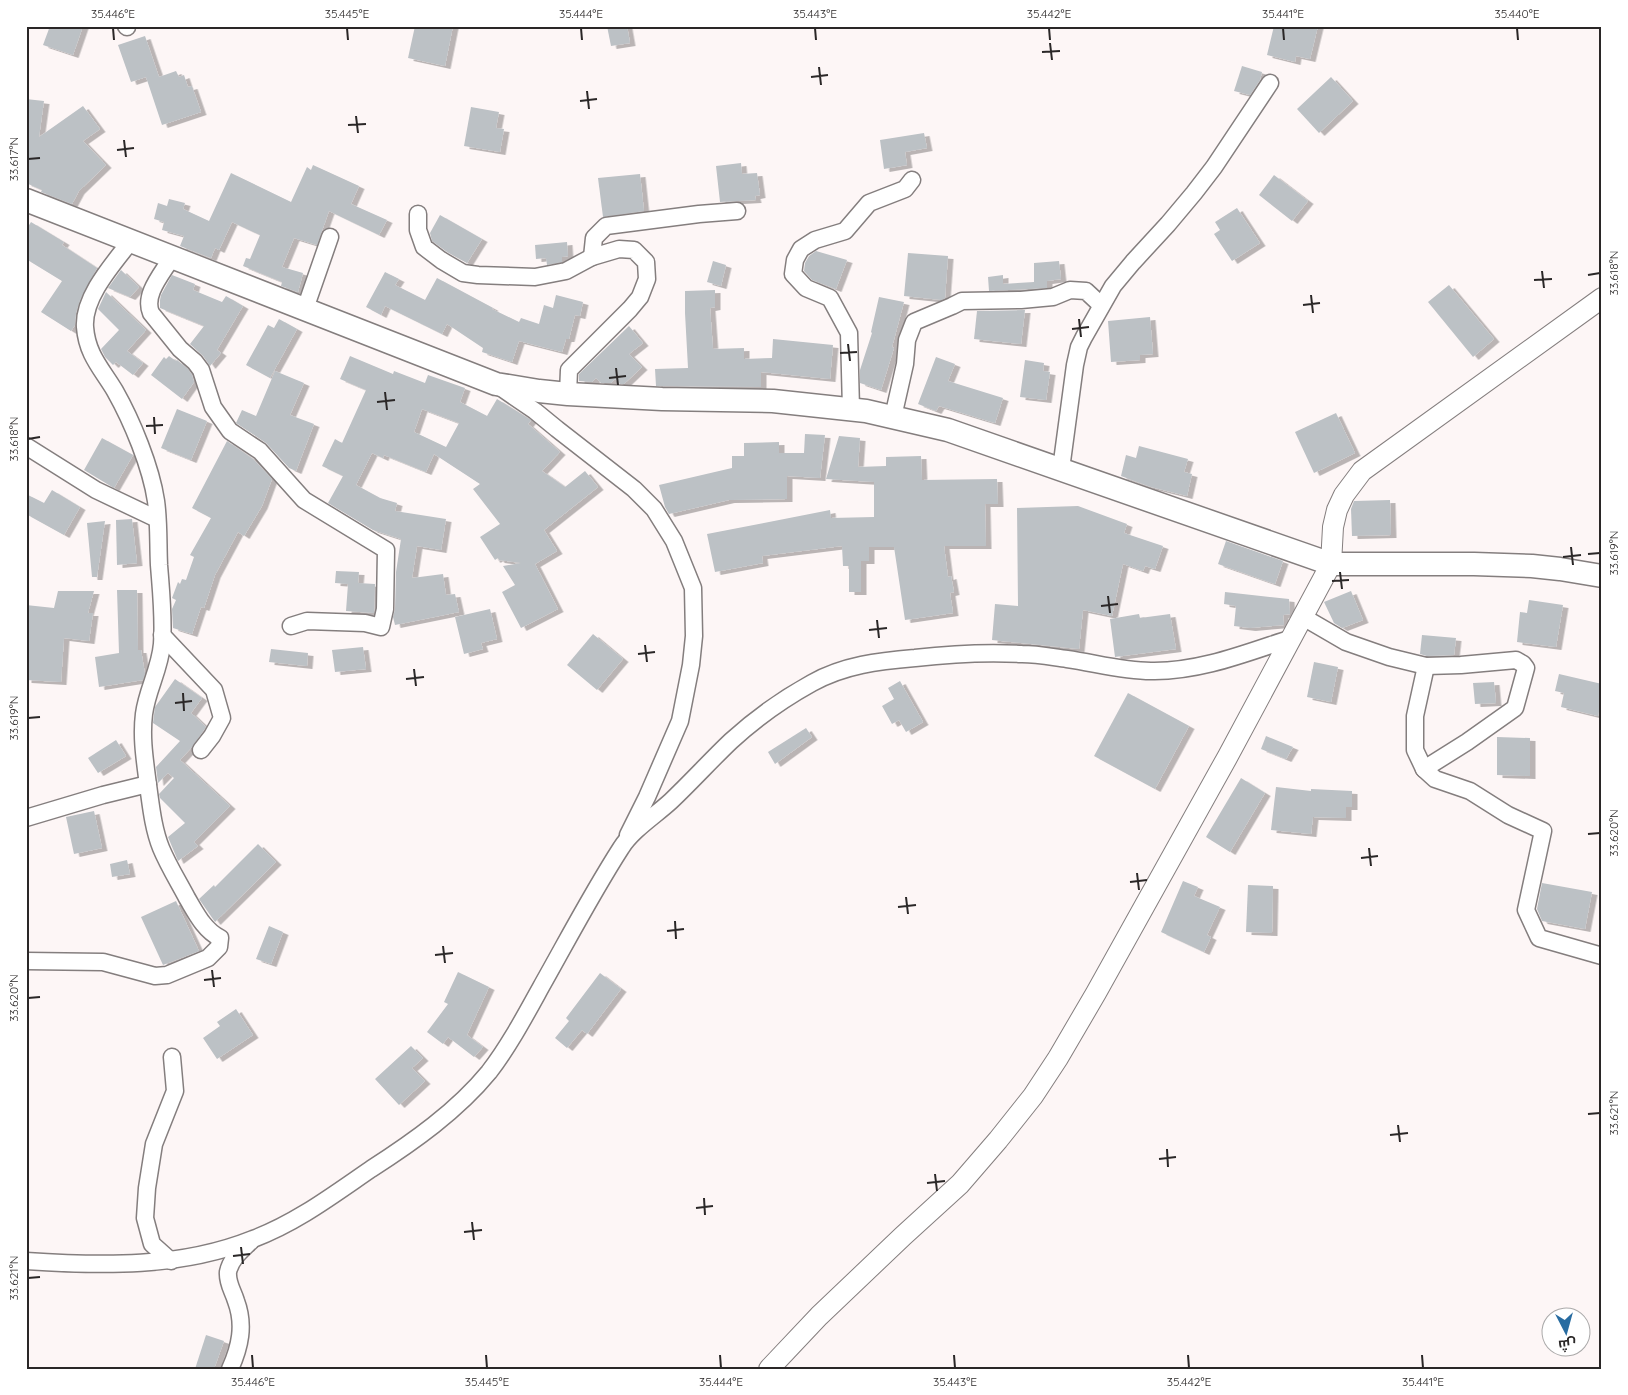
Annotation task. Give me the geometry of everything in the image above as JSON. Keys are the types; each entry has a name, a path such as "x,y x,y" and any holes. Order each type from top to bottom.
{"main road":[{"path":"26,200 496,384 568,394 662,399 773,401 851,409 948,430 1331,564 1532,566 1602,576"}],"street":[{"path":"1061,469 1079,347 1101,305 1113,286 1168,224 1214,167 1270,83"},
{"path":"851,409 849,333 830,298 806,288 792,274 795,260 801,249 815,240 845,231 869,203 905,189 912,180"},
{"path":"592,257 594,238 606,226 737,211"},
{"path":"418,214 418,230 424,247 463,273 535,277 566,270 592,257 619,248 634,250 646,262 646,279 640,297 569,370 568,394"},
{"path":"305,309 330,237"},
{"path":"26,961 103,962 155,976 167,975 208,958 219,948 220,938 214,935 201,922 170,867 154,827 144,753 143,729 144,711 158,670 162,635 156,501 141,448 115,392 95,362 88,342 85,325 96,286 130,242"},
{"path":"172,257 149,298 148,306 151,313 180,349 201,370 213,407 219,417 230,431 260,451 304,500 386,550 386,609 381,626 365,623 306,621 291,626"},
{"path":"893,418 905,364 907,340 914,322 962,301 1021,300 1053,297 1070,290 1086,291 1101,305"},
{"path":"769,1369 826,1309 902,1236 960,1184 1033,1096 1096,993 1228,756 1331,564 1333,527 1337,510 1344,495 1362,470 1602,298"},
{"path":"26,1262 123,1264 171,1261 212,1252 252,1240 298,1218 397,1152 440,1119 474,1089 491,1069 526,1014 624,843 680,721 691,666 694,636 693,588 674,540 654,509 634,489 580,446 496,384"},
{"path":"26,446 96,490 157,519"},
{"path":"1303,617 1346,642 1388,657 1426,666 1516,660 1523,664 1526,668 1515,708 1467,742 1424,769"},
{"path":"162,635 214,690 222,718 212,736 201,750"},
{"path":"624,843 670,802 734,739 776,705 813,682 837,670 864,664 957,654 1023,654 1146,672 1165,671 1195,668 1292,638"},
{"path":"1426,666 1415,716 1415,750 1424,769 1435,780 1470,791 1508,815 1542,831 1526,910 1539,938 1602,956"},
{"path":"26,818 148,784"},
{"path":"171,1261 152,1244 145,1218 147,1188 154,1144 174,1091 172,1057"},
{"path":"230,1369 238,1351 240,1319 236,1302 230,1289 228,1270 232,1260 252,1240"}],"building":[{"path":"50,26 83,26 73,55 43,45"},
{"path":"415,26 453,26 445,66 408,58"},
{"path":"607,26 627,26 630,43 611,46"},
{"path":"1274,26 1318,26 1310,59 1296,56 1295,62 1267,55"},
{"path":"145,36 159,77 176,71 179,77 184,75 188,87 192,86 201,112 162,125 146,77 131,82 118,45"},
{"path":"1242,66 1262,72 1260,80 1250,95 1234,91"},
{"path":"1331,77 1353,101 1319,133 1297,109"},
{"path":"26,99 44,101 39,137 83,106 100,129 83,141 106,165 79,191 72,204 41,192 42,190 26,183"},
{"path":"471,107 499,112 496,128 504,129 500,152 464,146"},
{"path":"924,133 927,148 905,152 907,165 884,169 880,140"},
{"path":"741,163 742,174 757,173 760,195 755,196 756,200 720,202 716,166"},
{"path":"313,165 359,186 351,204 387,220 379,235 329,211 317,245 294,238 282,267 303,273 298,292 281,286 282,282 243,266 246,258 250,259 260,235 232,222 219,250 215,248 211,258 180,246 184,236 162,230 164,222 154,219 158,203 167,206 169,199 185,203 183,209 209,221 231,173 291,202 307,167 311,170"},
{"path":"640,174 644,211 603,217 598,178"},
{"path":"1274,175 1308,201 1292,221 1259,195"},
{"path":"1237,208 1260,243 1232,261 1214,234 1220,230 1215,222"},
{"path":"440,215 482,239 467,263 432,241 430,233"},
{"path":"31,222 64,242 62,245 97,268 80,300 75,325 71,331 41,312 62,281 26,259 26,230"},
{"path":"567,242 568,256 562,257 562,262 547,265 546,258 536,259 535,245"},
{"path":"816,251 847,260 836,289 812,280 804,271 805,263 809,256"},
{"path":"908,253 948,256 945,298 942,300 904,296"},
{"path":"713,261 726,265 721,286 707,282"},
{"path":"1059,261 1061,279 1047,281 1047,288 989,291 988,277 1003,275 1003,284 1034,282 1034,263"},
{"path":"121,270 139,287 130,297 108,288"},
{"path":"385,272 399,279 395,285 425,300 437,278 519,322 521,318 539,324 544,305 553,308 556,295 583,302 580,316 575,315 569,339 566,339 562,352 519,341 512,362 482,352 483,348 447,324 442,334 385,306 381,315 366,307"},
{"path":"172,275 195,284 193,290 222,302 226,296 243,306 217,350 221,353 210,366 203,356 190,344 204,326 160,308 161,295"},
{"path":"1449,285 1494,339 1473,357 1428,302"},
{"path":"715,290 715,307 710,308 713,349 744,348 744,359 772,358 773,339 833,345 830,379 761,372 761,387 656,386 655,369 688,368 685,291"},
{"path":"106,292 146,330 127,351 143,363 133,375 116,362 113,365 105,357 101,349 119,330 98,309"},
{"path":"879,297 904,302 892,347 894,348 881,390 860,383 860,370 872,333"},
{"path":"1025,310 1021,344 974,339 977,311"},
{"path":"1150,317 1153,354 1140,355 1140,360 1111,362 1108,321"},
{"path":"279,319 297,329 270,378 246,365 268,325 274,328"},
{"path":"629,326 643,343 629,354 642,367 624,384 620,384 615,379 611,383 601,383 596,378 592,382 579,381 579,374"},
{"path":"169,356 188,369 192,375 194,382 182,399 151,375 164,357 166,359"},
{"path":"350,356 393,374 394,371 425,383 428,375 465,388 460,402 487,416 497,399 531,420 528,424 560,452 542,471 565,487 585,471 598,487 544,530 557,551 535,564 558,609 521,628 502,592 515,585 503,566 521,563 499,560 498,558 495,560 480,537 500,524 473,489 480,484 434,454 426,472 384,455 383,458 372,453 356,485 380,498 397,503 395,511 446,519 441,550 417,546 412,578 443,574 446,595 455,594 459,612 395,625 393,617 396,572 401,539 373,530 328,503 343,476 322,466 335,439 342,443 366,390 340,379","holes":["422,409 459,423 446,447 414,432"]},
{"path":"936,357 955,364 948,381 1003,398 995,423 939,406 936,411 918,404"},
{"path":"1025,360 1044,363 1043,371 1050,372 1046,400 1020,397"},
{"path":"275,371 304,383 290,415 314,424 296,471 289,468 266,443 236,423 242,410 256,416"},
{"path":"177,409 207,421 191,460 161,448"},
{"path":"1336,413 1355,453 1314,473 1295,432"},
{"path":"805,434 825,435 820,478 787,476 787,499 729,500 669,514 665,507 659,485 732,468 732,456 744,456 744,443 779,442 779,453 804,453"},
{"path":"839,436 860,438 858,467 886,466 886,457 921,456 922,480 997,479 998,504 985,504 986,546 944,546 948,577 951,576 954,592 950,593 953,613 905,620 894,547 869,547 869,561 861,561 861,592 849,592 849,566 843,566 842,546 762,556 763,563 715,572 707,534 830,510 831,518 874,517 874,482 826,479"},
{"path":"102,438 133,455 114,488 84,470"},
{"path":"227,441 253,459 272,479 262,506 244,536 238,532 215,575 204,608 201,607 192,634 173,628 172,609 176,600 172,598 178,582 180,584 182,579 186,580 194,557 190,555 211,518 192,508"},
{"path":"1139,446 1188,459 1184,472 1192,474 1187,496 1151,487 1121,476 1126,455 1136,458"},
{"path":"52,490 80,507 64,535 26,514 26,494 44,503"},
{"path":"1390,500 1391,535 1352,536 1351,509 1354,501"},
{"path":"1078,506 1127,524 1124,533 1163,546 1155,569 1145,566 1143,571 1123,564 1112,616 1083,610 1079,649 992,640 995,604 1018,606 1017,508"},
{"path":"132,519 137,563 117,565 116,520"},
{"path":"105,521 97,577 92,577 87,523"},
{"path":"1226,541 1283,561 1275,584 1218,564"},
{"path":"336,571 359,572 358,583 375,584 374,613 346,611 348,584 335,583"},
{"path":"117,590 137,590 138,650 141,650 145,674 143,680 99,687 95,657 119,653"},
{"path":"58,591 94,591 88,613 93,613 89,641 64,638 61,682 26,680 26,605 54,608"},
{"path":"1351,591 1363,620 1342,628 1334,623 1324,602"},
{"path":"1225,592 1289,599 1290,614 1283,615 1284,625 1250,628 1234,626 1236,606 1224,604"},
{"path":"1529,600 1563,605 1556,647 1517,642 1520,612 1527,613"},
{"path":"490,609 497,639 481,643 483,649 464,654 455,617"},
{"path":"1139,614 1140,618 1170,614 1176,649 1115,657 1110,619"},
{"path":"593,634 623,659 597,690 567,665"},
{"path":"1422,635 1456,638 1454,655 1427,656 1420,654"},
{"path":"363,647 366,669 335,672 332,650"},
{"path":"271,649 308,653 307,666 269,662"},
{"path":"1314,662 1338,667 1331,702 1307,697"},
{"path":"1559,674 1602,684 1602,698 1598,716 1561,707 1564,693 1555,691"},
{"path":"175,679 202,698 191,713 206,727 180,760 230,806 194,842 198,846 178,861 168,837 185,823 160,798 159,794 174,778 168,773 158,783 156,767 180,741 153,723 155,707"},
{"path":"900,681 923,722 906,732 899,720 892,724 882,706 894,699 888,688"},
{"path":"1494,682 1496,703 1475,704 1473,683"},
{"path":"1128,693 1189,726 1155,789 1094,756"},
{"path":"806,728 812,737 775,764 768,752"},
{"path":"1266,736 1293,747 1286,759 1261,749"},
{"path":"1497,737 1530,738 1530,776 1497,775"},
{"path":"116,740 126,756 98,773 88,758"},
{"path":"1241,778 1265,793 1230,852 1206,837"},
{"path":"1276,787 1311,791 1311,789 1352,791 1352,807 1346,807 1346,818 1313,817 1311,834 1271,830"},
{"path":"94,811 102,848 74,854 66,817"},
{"path":"258,844 276,862 215,922 199,899 214,885 215,887"},
{"path":"127,860 130,874 112,877 110,864"},
{"path":"1183,881 1198,887 1194,896 1220,907 1207,935 1211,937 1204,952 1161,932"},
{"path":"1542,883 1592,892 1585,929 1542,921 1537,909"},
{"path":"1248,885 1273,886 1272,933 1246,932"},
{"path":"176,901 199,951 163,965 141,917"},
{"path":"269,926 283,932 271,964 256,959"},
{"path":"458,972 489,987 467,1035 483,1047 474,1057 448,1037 443,1044 427,1032 448,1004 444,1002"},
{"path":"600,973 621,989 587,1034 582,1030 567,1048 555,1038 569,1021 566,1018"},
{"path":"236,1009 253,1035 217,1059 203,1038 220,1026 217,1022"},
{"path":"411,1046 423,1058 412,1068 425,1081 399,1105 375,1079"},
{"path":"206,1335 224,1341 214,1369 195,1369"}]}
